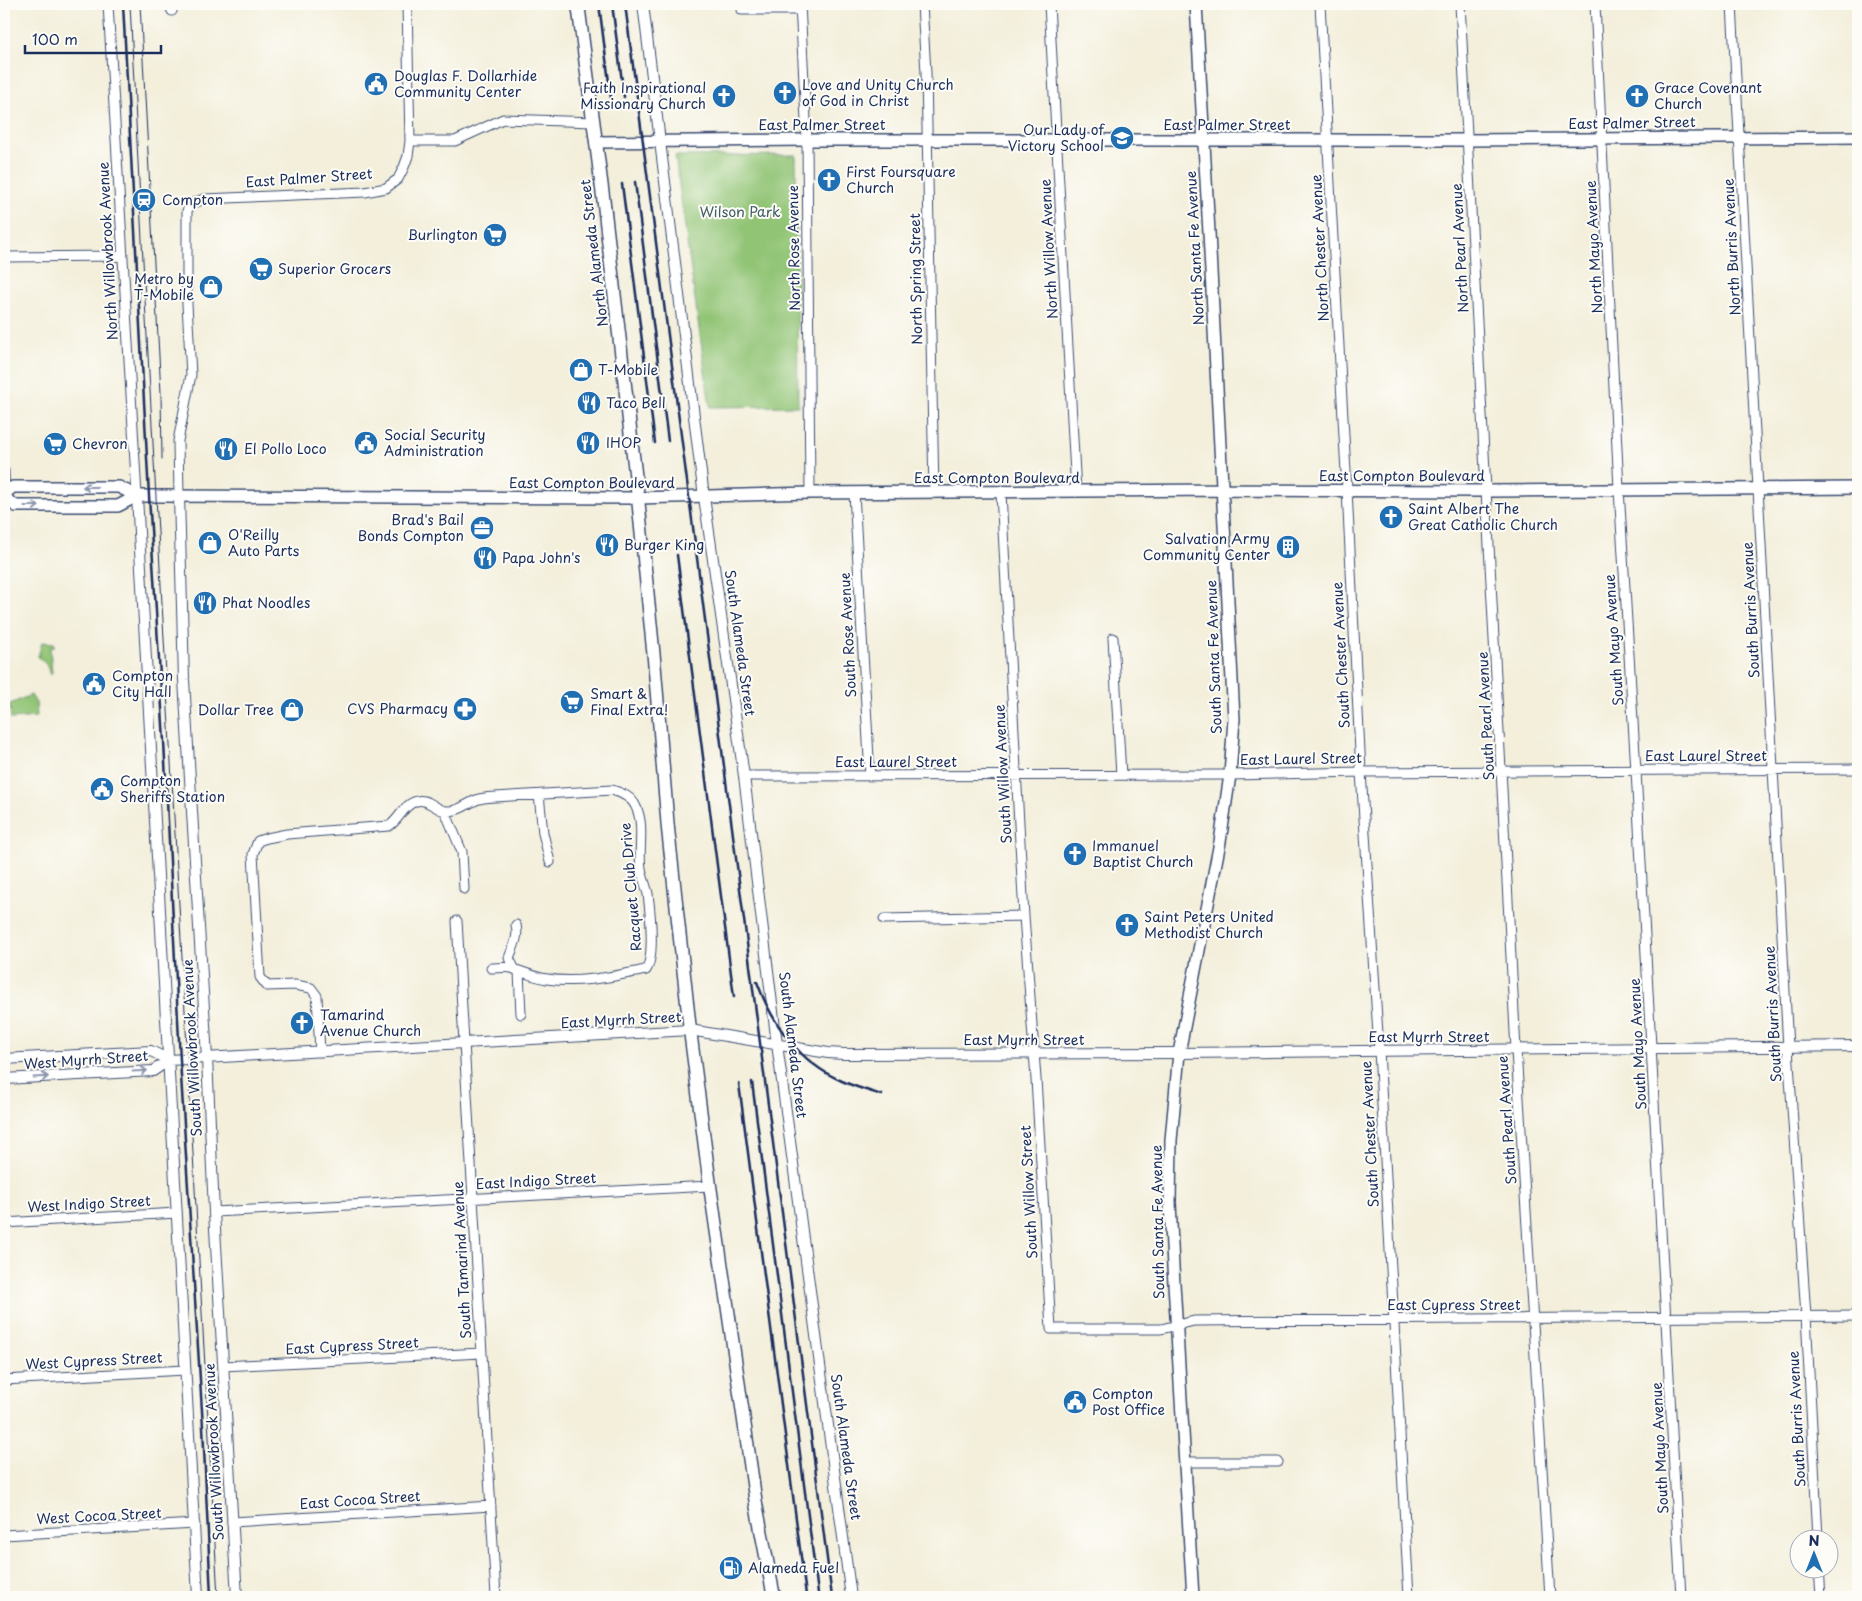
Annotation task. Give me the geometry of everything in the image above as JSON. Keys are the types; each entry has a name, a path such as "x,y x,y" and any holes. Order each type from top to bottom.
{"main road":[{"name":"North Alameda Street","path":"578,4 594,122 638,498"},
{"name":"North Santa Fe Avenue","path":"1196,4 1223,490"},
{"name":"East Palmer Street","path":"596,142 1858,137"},
{"path":"13,487 119,487 136,496 118,506 16,506 8,501 4,494 13,487"},
{"name":"East Compton Boulevard","path":"136,496 638,498 810,493 1858,488"},
{"name":"South Santa Fe Avenue","path":"1193,1597 1170,1202 1171,1140 1179,1053 1220,842 1230,774 1234,719 1223,490"},
{"path":"638,498 668,829 690,1030 710,1186 756,1504 774,1597"}],"street":[{"name":"North Willowbrook Avenue","path":"108,4 136,496"},
{"path":"407,4 410,141 456,141 503,119 594,122"},
{"path":"643,4 704,497"},
{"name":"North Spring Street","path":"922,4 926,73 934,493"},
{"name":"North Willow Avenue","path":"1049,4 1076,492"},
{"name":"North Chester Avenue","path":"1320,4 1347,490"},
{"name":"North Pearl Avenue","path":"1460,4 1488,491"},
{"name":"North Mayo Avenue","path":"1595,4 1619,489"},
{"name":"North Burris Avenue","path":"1732,4 1759,489"},
{"path":"742,10 800,7"},
{"name":"North Rose Avenue","path":"800,7 807,140 810,493"},
{"name":"East Palmer Street","path":"179,496 178,441 192,375 186,304 187,211 191,204 204,199 365,192 386,188 398,179 404,167 410,141"},
{"path":"4,257 121,256"},
{"path":"4,472 4,494"},
{"name":"South Mayo Avenue","path":"1619,489 1682,1597"},
{"name":"South Burris Avenue","path":"1759,489 1788,1048 1806,1316 1817,1528"},
{"name":"South Chester Avenue","path":"1347,490 1361,772 1380,1050 1409,1597"},
{"name":"South Pearl Avenue","path":"1488,491 1516,1050 1550,1597"},
{"name":"South Willow Avenue","path":"1002,492 1024,916 1034,1054"},
{"name":"South Rose Avenue","path":"854,493 870,776"},
{"name":"South Willowbrook Avenue","path":"136,496 198,1597"},
{"name":"South Willowbrook Avenue","path":"179,496 184,680 237,1597"},
{"name":"South Alameda Street","path":"704,497 744,776 777,1044 851,1597"},
{"path":"1113,638 1121,775"},
{"name":"East Laurel Street","path":"744,776 1858,769"},
{"name":"Racquet Club Drive","path":"445,811 458,810 480,799 612,790 632,799 637,808 640,830 640,869 649,903 651,959 646,970 600,979 548,979 516,970 491,968"},
{"path":"539,795 543,833 550,862"},
{"path":"320,1052 317,996 311,988 295,985 267,986 260,977 253,854 258,841 287,834 389,826 396,822 407,806 415,801 425,801 445,811 462,852 464,889"},
{"path":"884,919 1024,916"},
{"name":"South Tamarind Avenue","path":"457,921 496,1597"},
{"path":"516,925 518,932 510,958 516,970 521,1014"},
{"name":"East Myrrh Street","path":"193,1059 690,1030 844,1054 1179,1053 1858,1046"},
{"name":"West Myrrh Street","path":"4,1059 151,1051 169,1060 193,1059"},
{"name":"South Willow Street","path":"1034,1054 1050,1329"},
{"name":"West Myrrh Street","path":"4,1079 153,1070 169,1060"},
{"name":"East Indigo Street","path":"214,1212 710,1186"},
{"name":"West Indigo Street","path":"4,1223 177,1213"},
{"name":"East Cypress Street","path":"1050,1329 1161,1329 1194,1321 1858,1316"},
{"name":"East Cypress Street","path":"223,1366 482,1353"},
{"name":"West Cypress Street","path":"4,1380 185,1370"},
{"path":"1185,1462 1278,1462"},
{"name":"East Cocoa Street","path":"232,1522 490,1506"},
{"name":"West Cocoa Street","path":"4,1535 195,1524"},
{"path":"1820,1578 1821,1597"}],"green space":[{"name":"Wilson Park","path":"796,155 798,406 710,407 675,156"},
{"path":"42,642 54,643 54,647 50,648 52,674 50,674 46,664 38,657"},
{"path":"31,695 36,703 37,717 11,719 10,704"}],"tram line":[{"path":"130,4 218,1597"},
{"path":"140,4 161,393 162,459"}],"railway":[{"path":"123,4 211,1597"},
{"path":"599,4 611,98"},
{"path":"612,4 624,97"},
{"path":"625,4 832,1597"},
{"path":"635,182 668,441"},
{"path":"622,184 655,443"},
{"path":"677,555 734,997"},
{"path":"757,982 763,998 779,1027 813,1064 842,1081 882,1095"},
{"path":"752,1082 818,1593"},
{"path":"739,1084 806,1595"}],"place":[{"name":"Douglas F. Dollarhide Community Center","path":"376,84"},
{"name":"Love and Unity Church of God in Christ","path":"785,93"},
{"name":"Faith Inspirational Missionary Church","path":"724,96"},
{"name":"Grace Covenant Church","path":"1637,96"},
{"name":"Our Lady of Victory School","path":"1122,138"},
{"name":"First Foursquare Church","path":"829,180"},
{"name":"Compton","path":"144,200"},
{"name":"Burlington","path":"495,235"},
{"name":"Superior Grocers","path":"261,269"},
{"name":"Metro by T-Mobile","path":"211,287"},
{"name":"T-Mobile","path":"581,370"},
{"name":"Taco Bell","path":"589,403"},
{"name":"Social Security Administration","path":"366,443"},
{"name":"IHOP","path":"588,443"},
{"name":"Chevron","path":"55,444"},
{"name":"El Pollo Loco","path":"226,449"},
{"name":"Saint Albert The Great Catholic Church","path":"1391,517"},
{"name":"Brad's Bail Bonds Compton","path":"482,528"},
{"name":"O'Reilly Auto Parts","path":"210,543"},
{"name":"Burger King","path":"607,545"},
{"name":"Salvation Army Community Center","path":"1288,547"},
{"name":"Papa John's","path":"485,558"},
{"name":"Phat Noodles","path":"205,603"},
{"name":"Compton City Hall","path":"94,684"},
{"name":"Smart & Final Extra!","path":"572,702"},
{"name":"CVS Pharmacy","path":"465,709"},
{"name":"Dollar Tree","path":"292,710"},
{"name":"Compton Sheriffs Station","path":"102,789"},
{"name":"Immanuel Baptist Church","path":"1075,854"},
{"name":"Saint Peters United Methodist Church","path":"1127,925"},
{"name":"Tamarind Avenue Church","path":"302,1023"},
{"name":"Compton Post Office","path":"1075,1402"},
{"name":"Alameda Fuel","path":"731,1568"}]}
